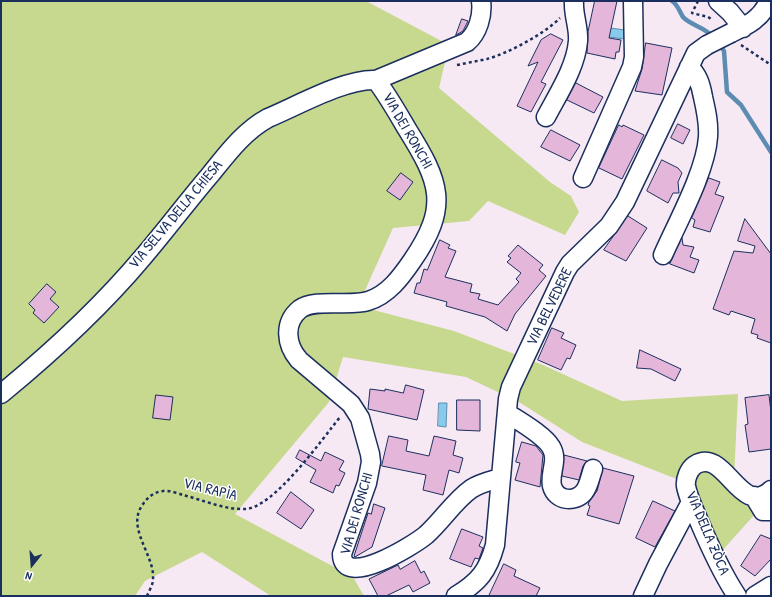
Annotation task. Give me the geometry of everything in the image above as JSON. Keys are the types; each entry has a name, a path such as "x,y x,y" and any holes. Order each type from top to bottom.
{"street":[{"name":"VIA DEI RONCHI","path":"481,1 478,26 474,35 467,42 376,80 426,159 435,185 437,201 435,215 429,233 421,248 395,284 385,292 368,301 304,307 294,315 289,325 288,341 292,353 351,404 360,418 370,454 371,462 367,483 342,554 343,562 348,567 356,569 365,567 402,550 425,535 472,488 500,478"},
{"path":"546,117 576,55 578,40 574,17 574,1"},
{"path":"583,178 627,82 632,67 634,57 633,1"},
{"path":"718,1 730,12 742,31 763,12 769,1"},
{"name":"VIA BELVEDERE","path":"456,596 479,579 492,556 495,545 500,478 511,387 559,283 570,264 609,226 625,202 697,51 707,45 742,31"},
{"path":"664,255 698,174 708,138 706,112 700,85 694,71 689,67"},
{"name":"VIA SELVA DELLA CHIESA","path":"1,394 30,370 89,315 142,258 231,149 255,125 348,83 363,80 376,80"},
{"path":"507,413 545,440 552,448 555,458 552,484 555,492 560,497 572,500 579,497 586,489 593,469"},
{"name":"VIA DELLA ZÒCA","path":"737,596 713,554 686,487 686,481 691,468 701,462 716,464 744,493 754,496"},
{"path":"771,490 764,494 754,496 763,511 771,511"},
{"path":"643,596 658,564 692,502"},
{"path":"755,596 771,586"}],"path":[{"path":"698,1 692,13 708,17 716,21"},
{"path":"450,66 488,59 549,27 561,16"},
{"path":"742,31 771,65"},
{"name":"VIA RAPÌA","path":"147,596 152,583 153,573 140,532 138,519 139,511 148,498 163,491 235,509 254,508 267,501 282,488 351,404"}],"green space":[{"path":"1,1 366,1 449,45 439,88 550,182 571,196 579,212 565,235 488,201 469,221 393,228 358,306 454,331 543,365 622,401 738,394 734,479 755,514 721,552 692,485 582,442 519,402 466,377 343,357 329,402 235,514 353,577 364,596 271,596 202,552 145,581 135,596 1,596"}],"water":[{"path":"603,27 625,30 624,39 602,36"},
{"path":"439,403 447,403 446,427 438,426"}],"building":[{"path":"595,1 617,1 609,38 621,40 619,52 616,52 615,59 587,53 588,32"},
{"path":"462,19 468,21 463,31 456,35"},
{"path":"551,34 563,40 541,82 546,84 531,112 517,106 538,62 528,66 541,40"},
{"path":"646,43 672,48 662,95 635,91 642,69"},
{"path":"576,83 603,97 594,113 567,100"},
{"path":"678,124 690,130 683,144 671,138"},
{"path":"619,125 622,127 623,125 644,135 622,179 599,168"},
{"path":"551,130 580,145 570,161 541,147"},
{"path":"662,160 678,168 682,173 678,182 679,193 673,193 668,203 647,191"},
{"path":"401,173 413,182 400,200 387,191"},
{"path":"709,178 720,182 715,194 724,197 710,232 693,227 695,220 692,218"},
{"path":"628,216 647,228 626,261 604,250"},
{"path":"745,219 771,254 771,343 757,338 758,335 751,333 755,319 731,311 729,315 713,309 734,251 753,253 755,246 738,241"},
{"path":"682,238 683,245 694,247 690,257 699,260 694,273 670,264"},
{"path":"440,240 450,245 448,248 456,251 445,277 472,284 470,292 480,294 478,299 498,305 519,282 516,279 521,273 507,262 511,258 508,256 518,245 543,265 539,270 546,276 515,314 507,331 485,317 446,306 447,302 414,293 417,283 420,283 424,269 427,270"},
{"path":"47,284 56,292 50,299 59,307 44,323 33,313 35,310 29,304"},
{"path":"552,328 564,333 561,338 576,345 570,359 567,358 561,370 538,360"},
{"path":"640,350 681,369 675,381 651,369 637,368"},
{"path":"406,385 424,390 417,420 368,409 370,389 385,391 385,389 403,393"},
{"path":"156,395 173,397 170,420 153,418"},
{"path":"769,395 771,412 771,449 749,452 745,425 748,424 745,398"},
{"path":"457,400 480,400 480,431 457,430"},
{"path":"389,436 408,440 406,451 429,456 434,436 456,441 453,455 463,458 459,473 449,470 443,495 423,490 426,475 382,466"},
{"path":"522,442 536,446 543,455 540,487 515,480 520,463 516,462"},
{"path":"300,450 321,461 325,452 344,461 339,470 345,473 339,486 336,485 333,493 310,482 316,470 296,458"},
{"path":"564,455 587,461 583,466 579,480 562,476"},
{"path":"603,468 634,476 619,524 587,515 590,506 588,505 589,502 597,491"},
{"path":"291,492 314,510 301,529 277,513"},
{"path":"653,501 675,511 655,547 636,538"},
{"path":"374,504 385,508 372,547 355,557 354,556 368,513 371,514"},
{"path":"462,529 483,537 479,546 483,548 479,559 475,558 471,567 450,559"},
{"path":"761,535 771,539 771,559 755,576 741,566"},
{"path":"415,561 421,573 424,571 430,583 413,592 409,585 386,596 378,596 369,579 398,565 400,569"},
{"path":"504,564 516,570 514,576 540,588 536,596 489,596"}],"waterway":[{"path":"672,1 676,4 686,20 706,31 713,37"},
{"path":"719,44 724,51 727,92 741,105 771,152"}]}
